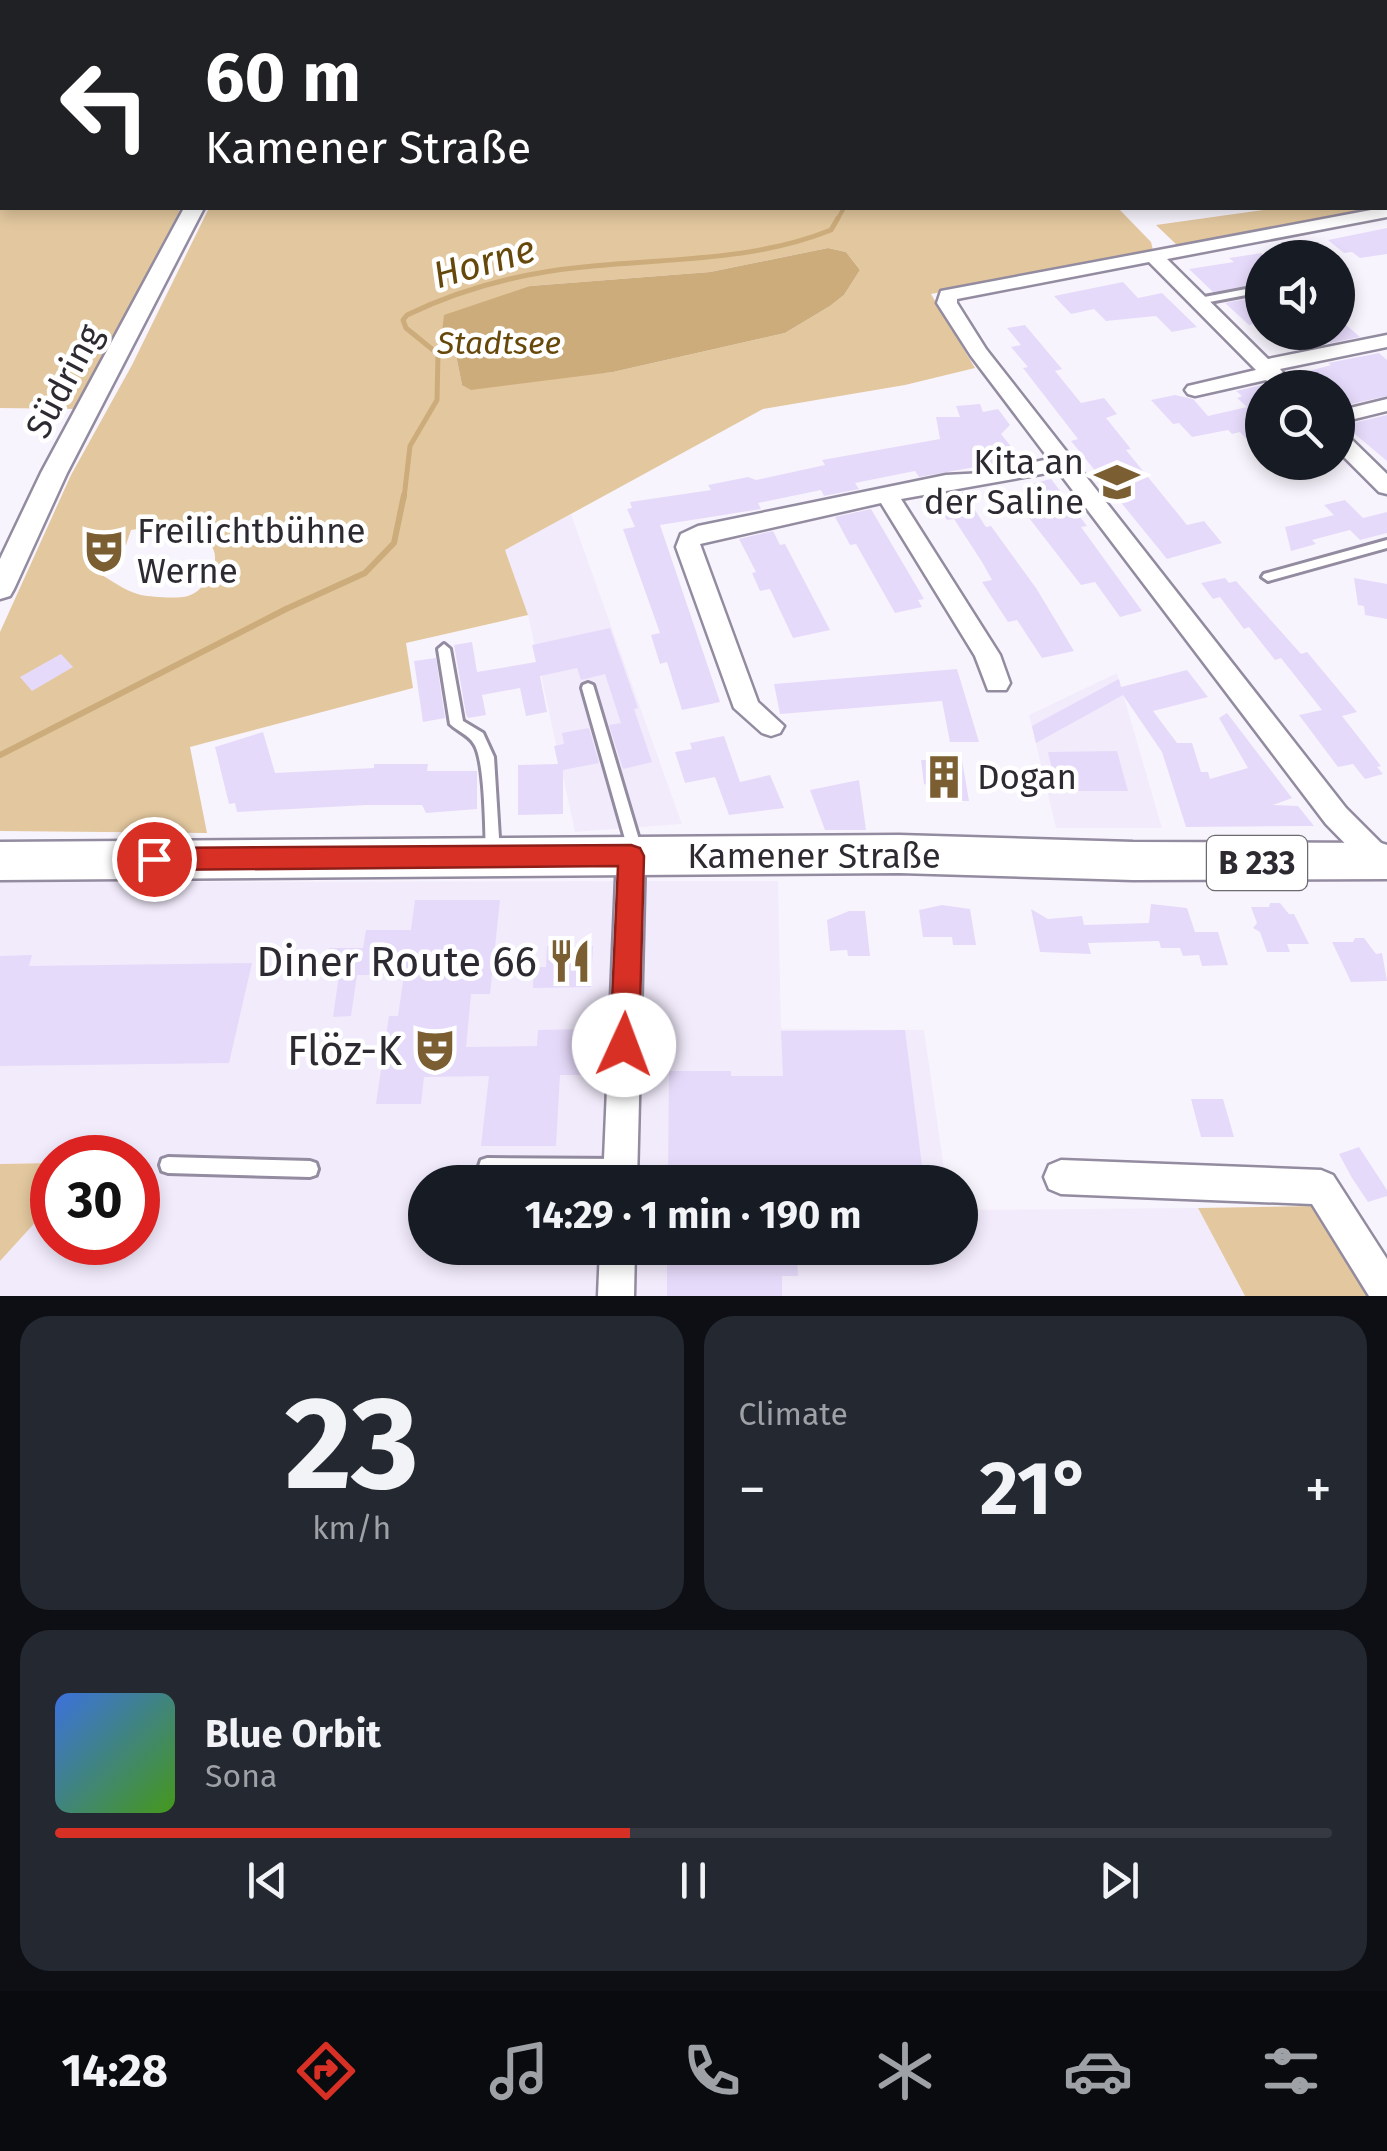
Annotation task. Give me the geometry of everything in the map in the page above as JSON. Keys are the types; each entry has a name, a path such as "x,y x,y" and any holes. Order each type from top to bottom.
{"main road":[{"name":"Kamener Straße","path":"0,861 899,854 1133,861 1381,861"}],"street":[{"name":"Südring","path":"0,589 54,473 193,210"},
{"path":"1381,861 1064,463 978,352 947,303 948,295 1387,212"},
{"path":"1153,256 1269,370"},
{"path":"1291,370 1387,341"},
{"path":"1196,390 1245,381"},
{"path":"1355,413 1387,405"},
{"path":"1355,455 1385,482"},
{"path":"770,726 747,708 688,547 690,540 698,534 887,495 1064,463"},
{"path":"887,495 987,655 997,684"},
{"path":"620,1165 634,856"},
{"path":"1061,1177 1321,1187 1387,1292"},
{"path":"616,1296 617,1265"}],"lane":[{"path":"1200,301 1245,292"},
{"path":"1268,577 1387,544"},
{"path":"444,649 457,724 478,737 487,756 493,857"},
{"path":"588,688 634,856"},
{"path":"168,1165 310,1168"}],"shaded area":[{"path":"0,210 180,210 76,409 0,408"},
{"path":"208,210 1120,210 1151,242 1153,250 931,294 975,368 905,385 763,409 505,550 528,615 406,643 413,688 190,747 207,833 0,831 0,632 71,475 132,365","holes":["828,248 846,252 860,270 844,295 785,333 613,372 462,385 454,345 530,286 710,272","164,525 204,538 215,553 206,582 188,596 141,595 92,569 126,545 131,530"]},
{"path":"1263,210 1376,210 1179,247 1156,225"},
{"path":"571,514 682,824 575,832 528,615 504,550"},
{"path":"1117,673 1162,828 1056,828 1029,715"},
{"path":"778,881 781,1029 924,1030 944,1165 408,1165 408,1265 978,1265 978,1210 1198,1208 1245,1296 0,1296 0,1261 30,1224 30,1265 160,1265 160,1135 30,1135 30,1163 0,1164 0,882"},
{"path":"30,1163 30,1228 0,1261 0,1164"},
{"path":"1316,1206 1373,1296 1245,1296 1198,1208"}],"water":[{"name":"Stadtsee","path":"828,248 846,252 860,270 844,295 785,333 613,372 471,390 462,385 454,345 442,332 444,315 530,286 710,272"}],"building":[{"path":"1387,228 1387,254 1360,258 1355,254 1355,240 1328,240"},
{"path":"1245,256 1245,286 1213,292 1189,269 1234,262 1229,258"},
{"path":"1123,282 1138,298 1162,293 1197,327 1172,332 1156,316 1106,321 1094,309 1071,314 1054,296"},
{"path":"1245,299 1245,321 1225,303"},
{"path":"1025,325 1062,369 1055,371 1081,403 1104,398 1117,414 1106,418 1131,449 1126,450 1187,525 1204,521 1222,543 1167,559 1071,441 1078,439 1023,368 1028,367 1011,347 1021,345 1007,328"},
{"path":"1379,353 1387,360 1387,396 1355,403 1355,370 1313,370 1331,365 1328,363"},
{"path":"1245,389 1245,405 1237,398 1242,396 1236,391"},
{"path":"1175,395 1193,399 1208,416 1245,407 1245,437 1228,430 1192,437 1179,423 1173,424 1151,400"},
{"path":"980,404 983,412 998,409 1010,425 1001,434 1021,459 919,477 915,471 855,483 859,489 824,496 821,490 758,503 761,509 660,525 720,702 682,710 667,662 660,664 651,635 660,633 623,529 635,527 627,509 632,508 630,502 711,490 708,485 748,477 756,480 825,465 822,460 940,439 936,417 960,417 956,406"},
{"path":"1387,415 1387,461 1355,434 1355,422"},
{"path":"1051,479 1142,611 1120,617 1095,582 1081,585 1012,496 1032,493 1026,485"},
{"path":"963,492 1036,588 1074,651 1042,658 1017,620 1008,622 982,582 992,580 982,562 954,519 947,520 932,497"},
{"path":"1345,500 1363,518 1387,512 1387,533 1360,540 1350,530 1312,540 1316,544 1291,551 1285,527 1334,515 1324,505"},
{"path":"871,509 924,599 918,600 922,607 895,613 856,544 850,545 835,517"},
{"path":"773,531 780,545 785,544 830,630 793,638 770,589 760,591 752,573 756,572 739,539"},
{"path":"1225,578 1229,583 1236,581 1301,654 1307,652 1357,712 1342,716 1383,774 1365,779 1353,764 1338,767 1299,715 1322,710 1281,658 1275,660 1249,627 1244,629 1220,597 1213,599 1201,583"},
{"path":"1354,578 1387,584 1387,619 1365,615 1364,606 1358,605"},
{"path":"610,628 652,762 623,769 609,725 621,723 605,674 581,680 577,668 540,676 547,712 526,716 520,688 482,695 486,715 468,718 454,645 472,642 477,672 536,662 532,645"},
{"path":"61,654 73,667 32,691 20,677"},
{"path":"436,658 445,718 423,722 414,661"},
{"path":"957,669 979,742 950,742 942,701 780,714 774,684"},
{"path":"1187,670 1208,697 1153,711 1177,743 1192,743 1201,772 1208,772 1210,779 1248,768 1219,718 1227,713 1292,798 1273,805 1298,806 1314,826 1186,827 1162,752 1123,695 1036,743 1032,726 1119,679 1121,687"},
{"path":"589,728 599,763 563,770 563,814 518,815 518,765 558,764 554,746 564,744 562,733"},
{"path":"263,732 275,773 374,768 374,764 428,764 427,771 477,771 477,809 426,813 422,805 367,805 237,812 235,803 229,804 215,747"},
{"path":"724,736 740,782 770,775 784,808 729,815 715,777 685,783 675,752 692,749 690,743"},
{"path":"1117,751 1128,791 1057,791 1048,752"},
{"name":"Dogan","path":"921,760 962,760 969,801 945,801 939,789 924,784"},
{"path":"859,780 866,830 825,830 810,790"},
{"path":"415,900 500,900 490,994 471,994 466,1047 537,1046 538,1030 589,1029 587,1075 560,1075 556,1146 481,1146 489,1076 424,1077 421,1104 376,1104 389,1016 398,1016 404,975 357,975 351,1016 333,1017 339,975 323,975 329,948 363,948 366,930 411,930"},
{"path":"1270,903 1280,903 1289,914 1294,914 1309,944 1287,944 1290,952 1267,952 1260,932 1253,928 1257,923 1251,907 1269,907"},
{"path":"1151,904 1187,908 1195,932 1218,932 1228,965 1202,966 1199,955 1183,956 1180,948 1161,948 1159,941 1088,943 1091,954 1040,952 1031,909 1048,919 1082,916 1084,925 1149,923"},
{"path":"942,905 970,909 976,945 953,945 952,937 923,937 919,910"},
{"path":"849,911 865,911 870,956 848,956 847,950 830,951 827,920"},
{"path":"1355,938 1364,938 1376,954 1382,953 1387,981 1351,982 1332,942 1353,942"},
{"path":"547,946 593,946 591,987 533,988 534,967 546,967"},
{"path":"32,955 29,966 252,963 229,1063 0,1066 0,956"},
{"path":"905,1030 922,1165 668,1165 669,1071 783,1076 781,1031"},
{"path":"1191,1099 1223,1099 1234,1137 1201,1137"},
{"path":"1359,1147 1387,1196 1368,1202 1352,1178 1339,1154"},
{"path":"667,1265 797,1265 798,1276 782,1276 782,1296 667,1296"}],"waterway":[{"name":"Horne","path":"837,220 843,210"},
{"name":"Horne","path":"404,498 410,446 437,400 438,354 406,328 403,320 407,315 471,290 537,273 770,248 831,230 838,218"},
{"name":"Horne","path":"0,755 286,609 365,573 394,543 404,495"}],"place":[{"name":"Kita an der Saline","path":"1117,482"},
{"name":"Freilichtbühne Werne","path":"104,551"},
{"name":"Dogan","path":"944,777"},
{"name":"Diner Route 66","path":"570,961"},
{"name":"Flöz-K","path":"435,1050"}],"route":[{"path":"154,859 631,856 624,1045"}]}
